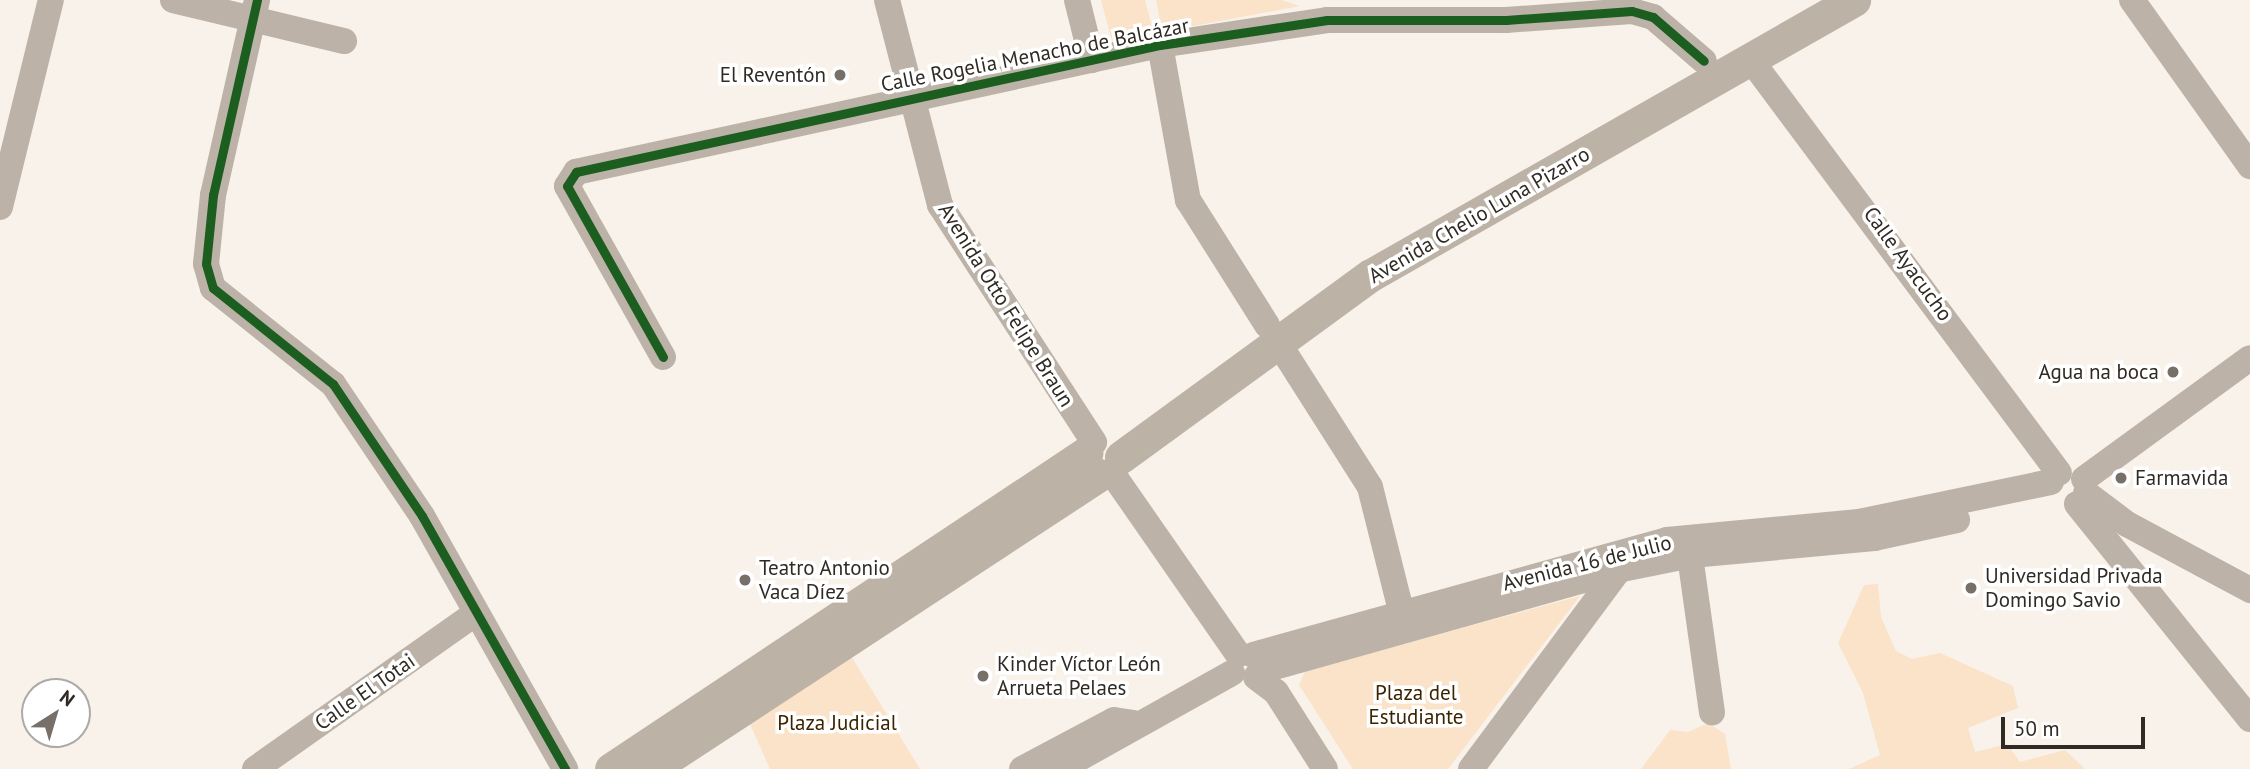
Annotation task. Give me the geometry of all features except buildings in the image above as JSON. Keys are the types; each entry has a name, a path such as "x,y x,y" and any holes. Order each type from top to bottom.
{"main road":[{"name":"Avenida Chelio Luna Pizarro","path":"1273,335 1372,251 1811,0"},
{"name":"Avenida Chelio Luna Pizarro","path":"650,769 1103,457 1273,335 1371,275 1854,0"},
{"name":"Avenida Chelio Luna Pizarro","path":"611,769 1103,457"}],"street":[{"path":"0,207 51,0"},
{"path":"173,0 254,11 344,41"},
{"name":"Avenida Otto Felipe Braun","path":"887,0 909,97 940,205 1103,457 1248,666 1276,692 1325,769"},
{"path":"1077,0 1092,60"},
{"path":"2132,0 2250,166"},
{"path":"254,11 213,195 206,264 213,288 333,384 422,516 565,769"},
{"name":"Calle Rogelia Menacho de Balcázar","path":"663,357 566,186 576,172 909,97 1160,45 1326,20 1506,20 1632,11 1653,17 1704,61"},
{"path":"1160,45 1188,200 1370,487 1402,614"},
{"name":"Calle Ayacucho","path":"1751,60 2068,488 2250,719"},
{"name":"Avenida 16 de Julio","path":"1248,666 1625,559 1690,556 1874,538 2068,488 2250,358"},
{"path":"2068,488 2127,524 2250,590"},
{"name":"Avenida 16 de Julio","path":"1060,769 1123,738 1134,723 1248,666 1402,614 1625,559 2068,488"},
{"path":"1690,556 1712,712"},
{"path":"1471,769 1625,559"},
{"name":"Calle El Totai","path":"255,769 475,614"},
{"name":"Avenida 16 de Julio","path":"1022,769 1114,720 1134,723"}],"green space":[{"path":"1101,0 1145,0 1153,30 1112,41"},
{"path":"1156,0 1281,0 1300,6 1162,32"},
{"path":"1878,584 1881,617 1896,651 1912,659 1940,653 2013,686 2018,708 1968,728 1975,752 2007,744 2020,762 2065,750 2085,769 1849,769 1880,755 1863,693 1838,643 1864,585"},
{"name":"Plaza del Estudiante","path":"1580,596 1448,769 1353,769 1299,685 1305,671"},
{"name":"Plaza Judicial","path":"851,656 920,769 770,769 750,724"},
{"path":"1708,723 1725,734 1731,769 1641,769 1670,730 1688,732"}],"cycle path":[{"path":"257,0 213,195 206,264 213,288 333,384 422,516 565,769"},
{"path":"663,357 567,186 576,172 1160,45 1327,20 1506,20 1632,11 1653,17 1704,61"}],"place":[{"name":"El Reventón","path":"840,75"},
{"name":"Agua na boca","path":"2173,372"},
{"name":"Farmavida","path":"2121,478"},
{"name":"Teatro Antonio Vaca Díez","path":"745,580"},
{"name":"Universidad Privada Domingo Savio","path":"1971,588"},
{"name":"Kinder Víctor León Arrueta Pelaes","path":"983,676"}]}
